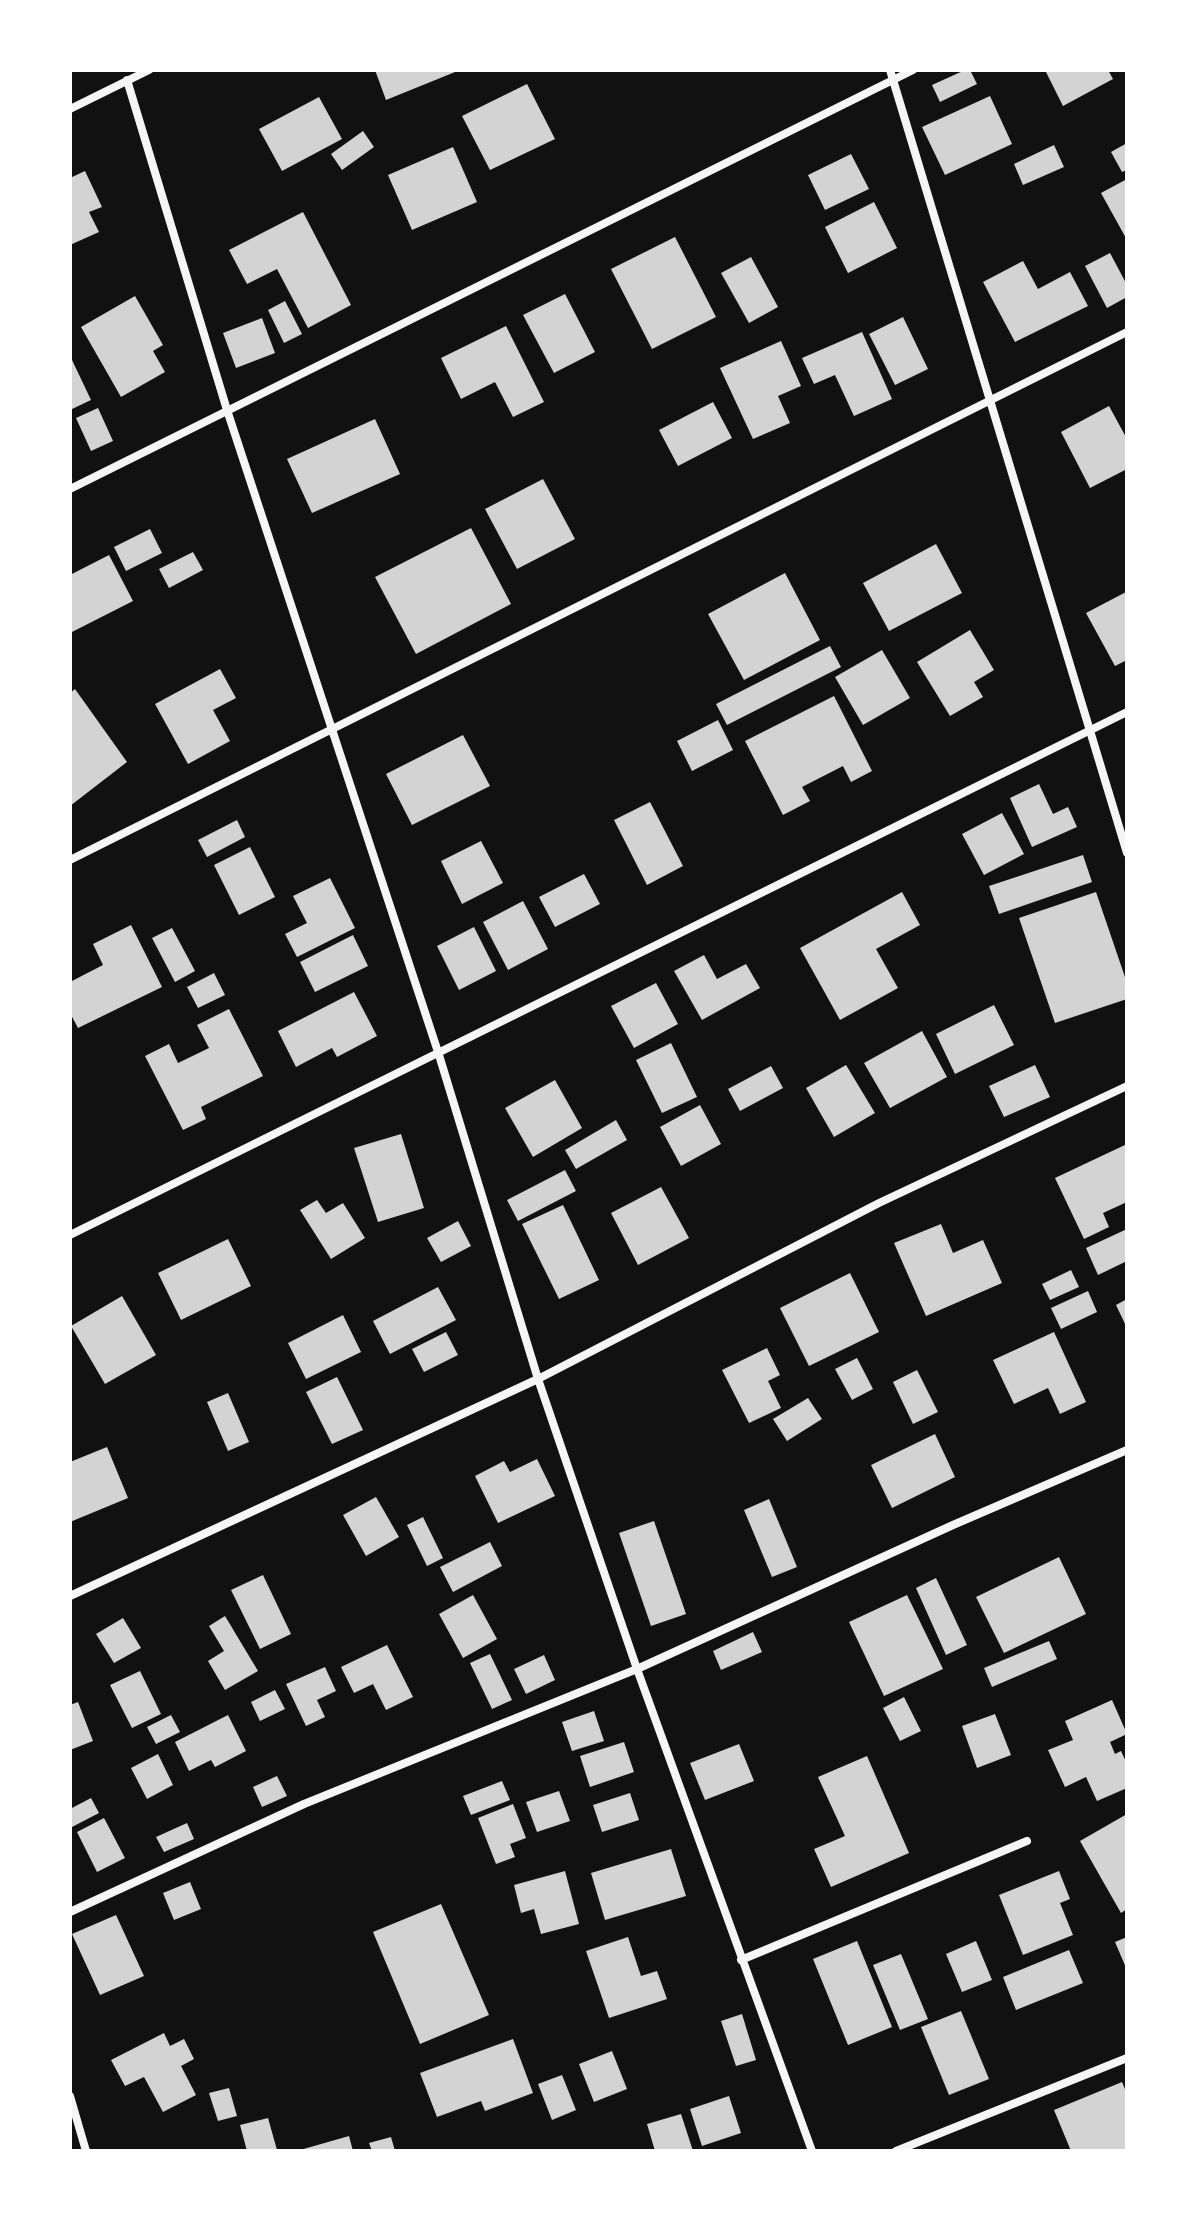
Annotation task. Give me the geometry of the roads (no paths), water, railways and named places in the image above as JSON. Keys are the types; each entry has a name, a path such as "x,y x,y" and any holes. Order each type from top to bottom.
{"street":[{"path":"70,109 149,70"},
{"path":"890,70 1127,853"},
{"path":"70,489 913,70"},
{"path":"127,80 227,410 439,1055 538,1379 637,1669 812,2151"},
{"path":"70,860 1127,332"},
{"path":"70,1235 1127,712"},
{"path":"70,1596 538,1379 879,1203 1127,1086"},
{"path":"70,1912 304,1804 637,1669 953,1525 1127,1450"},
{"path":"741,1960 1027,1841"},
{"path":"896,2151 1127,2058"},
{"path":"70,2096 86,2151"}]}
